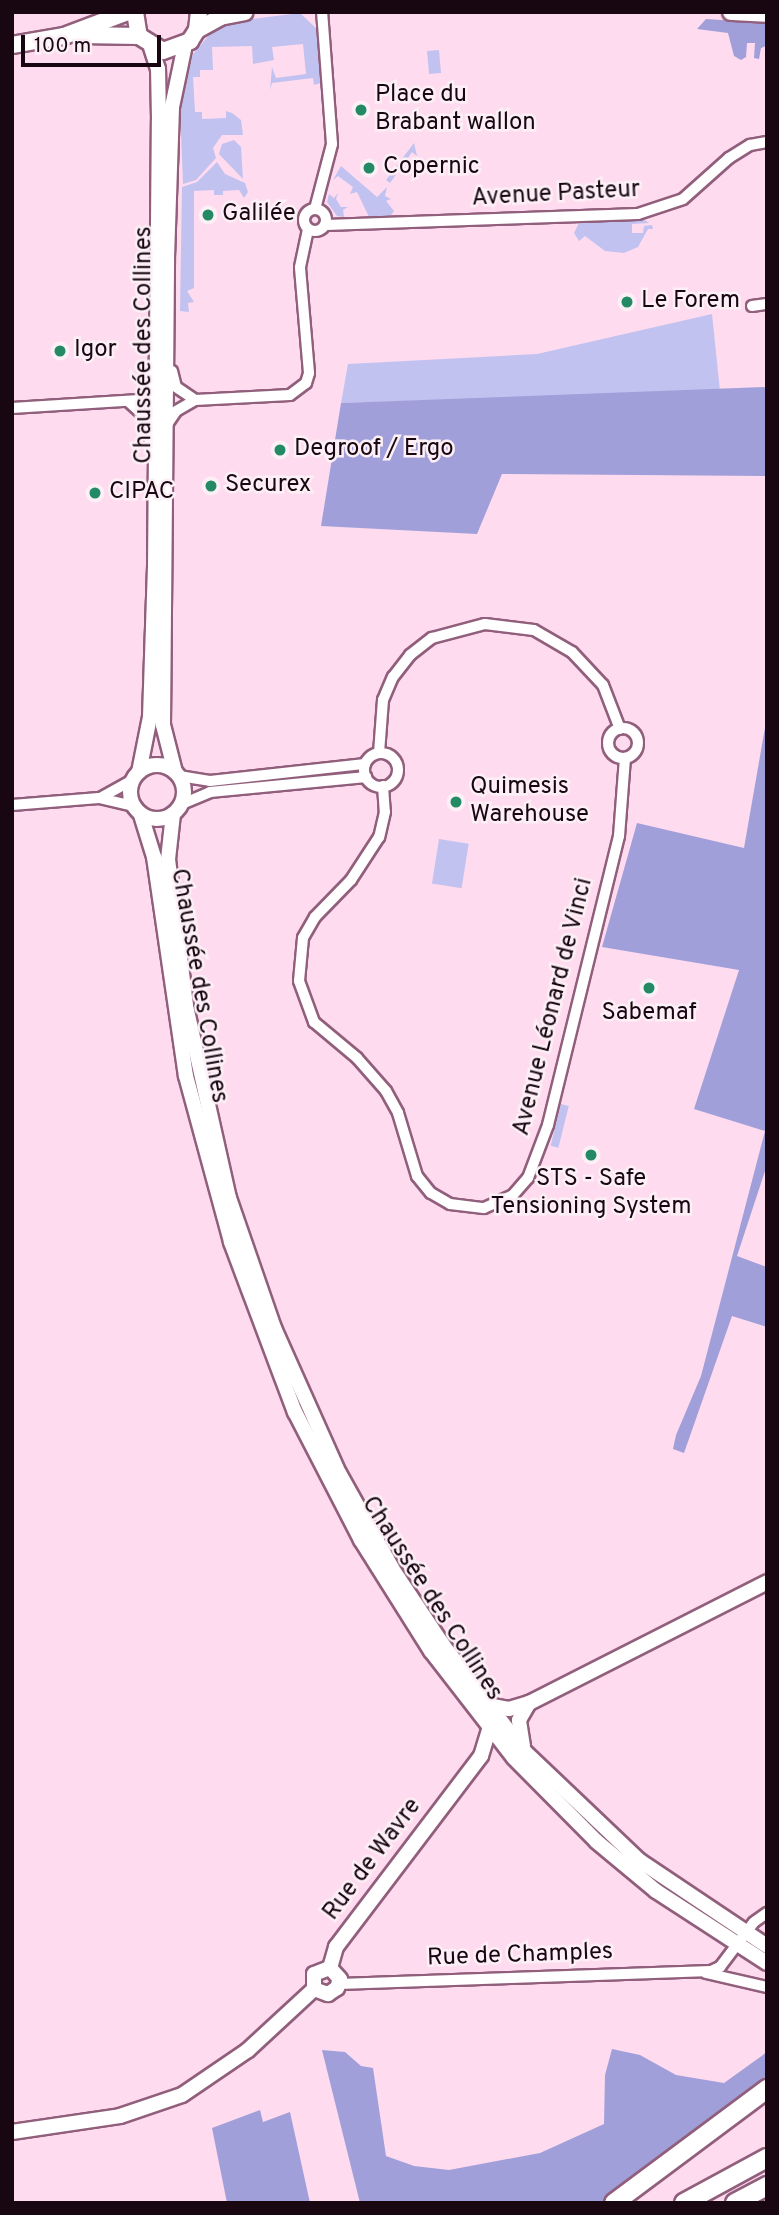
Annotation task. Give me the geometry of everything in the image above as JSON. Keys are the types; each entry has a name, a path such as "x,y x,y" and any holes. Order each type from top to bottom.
{"highway":[{"path":"614,2203 767,2090"},
{"path":"684,2203 767,2158"},
{"path":"735,2203 767,2186"}],"main road":[{"path":"12,45 64,36 128,12"},
{"path":"135,12 145,41"},
{"path":"197,30 199,12"},
{"path":"64,36 145,41 163,51 186,45 197,30 219,17 245,12"},
{"path":"730,12 767,14"},
{"name":"Chaussée des Collines","path":"135,776 150,718 155,534 158,69 145,41"},
{"name":"Chaussée des Collines","path":"177,774 163,725 168,423 167,258 173,107 186,45"},
{"path":"153,765 177,774 184,789 177,809 158,820 137,811 135,776 153,765"},
{"name":"Chaussée des Collines","path":"177,809 168,859 178,952 229,1198 274,1328 339,1473 395,1573 487,1705 495,1727"},
{"name":"Chaussée des Collines","path":"137,811 154,857 184,1062 215,1190 261,1330 327,1477 396,1597 519,1755 617,1860 738,1946 767,1963"},
{"path":"487,1705 509,1709 529,1703 767,1582"},
{"path":"481,1756 519,1755 518,1729 529,1703"},
{"name":"Rue de Wavre","path":"314,1989 314,1974 330,1968 336,1947 481,1756 495,1727"},
{"name":"Chaussée des Collines","path":"519,1755 640,1861 767,1946"},
{"path":"330,1968 338,1974 339,1984"},
{"name":"Rue de Champles","path":"314,1989 328,1994 339,1984"},
{"path":"12,2132 120,2116 182,2095 248,2050 314,1989"}],"street":[{"path":"168,423 184,404 195,400 290,395 306,383 309,373 300,267 308,229 306,215 315,209 332,144 322,12"},
{"name":"Avenue Pasteur","path":"326,225 638,214 683,199 729,158 750,145 767,142"},
{"path":"308,229 315,231 326,225 322,212 315,209"},
{"path":"167,258 173,276 172,381 195,400"},
{"path":"752,306 767,304"},
{"path":"12,408 129,402 146,392 155,356"},
{"path":"129,402 148,419 149,509 155,534"},
{"name":"Avenue Léonard de Vinci","path":"485,624 534,630 572,652 603,685 620,729 629,729 638,739 635,753 625,758 619,835 548,1125 528,1178 513,1195 484,1208 450,1204 431,1193 416,1176 398,1113 386,1091 357,1058 314,1022 299,982 303,938 315,917 356,873 379,836 385,812 383,786 394,780 397,768 392,757 379,753 383,700 393,677 410,655 432,638 485,624"},
{"path":"620,729 612,733 608,747 615,757 625,758"},
{"path":"177,774 210,780 365,764 379,753"},
{"path":"365,764 366,777"},
{"path":"99,798 135,776"},
{"path":"177,809 210,792 366,777 383,786"},
{"path":"12,805 99,798 137,811"},
{"path":"746,1933 767,1913"},
{"name":"Rue de Champles","path":"339,1984 702,1972 720,1968 746,1933"},
{"name":"Rue de Champles","path":"702,1972 767,1987"}],"shaded area":[{"path":"300,13 318,30 321,83 314,85 313,78 272,83 270,90 272,67 276,78 306,74 303,44 272,47 274,60 253,64 252,46 212,47 213,70 200,70 200,77 193,77 195,112 202,112 202,119 226,118 226,111 232,113 241,120 243,135 222,135 213,148 216,158 196,180 183,184 180,108 193,54 210,34 235,21"},
{"path":"706,19 767,23 766,46 761,48 759,59 754,58 755,43 747,43 746,57 741,60 734,56 728,33 697,29"},
{"path":"439,50 441,73 429,74 427,51"},
{"path":"234,140 241,147 243,179 219,154 222,144"},
{"path":"414,143 417,156 412,152 390,183 386,180"},
{"path":"217,162 225,174 245,183 248,192 244,198 239,190 223,191 223,195 214,195 214,190 194,191 194,288 187,291 194,302 188,303 189,312 180,311 182,187 197,182"},
{"path":"341,166 377,197 387,187 385,196 391,199 386,201 394,211 388,219 370,219 357,192 350,194 353,187 338,176 333,180"},
{"path":"338,193 336,199 341,207 348,207 343,210 344,217 337,216 327,202 329,194 334,198"},
{"path":"643,219 649,223 632,224 632,233 643,233 644,226 652,225 653,229 648,229 638,247 624,253 605,251 585,236 579,241 574,233 580,221"},
{"path":"712,314 720,391 341,403 348,364 537,354"},
{"path":"767,387 767,476 502,474 477,534 321,526 341,403"},
{"path":"767,716 767,1165 737,1256 767,1267 767,1327 732,1316 684,1453 673,1449 676,1435 701,1376 765,1131 694,1109 739,970 602,947 637,823 744,848"},
{"path":"439,839 469,844 462,888 432,883"},
{"path":"561,1104 569,1106 558,1148 551,1146"},
{"path":"612,2049 640,2055 676,2075 724,2083 767,2052 767,2079 605,2203 360,2203 322,2050 345,2052 361,2066 373,2068 386,2156 414,2166 449,2170 540,2153 604,2124 605,2075"},
{"path":"260,2110 263,2122 290,2112 310,2203 227,2203 212,2128"}],"place":[{"name":"Place du Brabant wallon","path":"361,110"},
{"name":"Copernic","path":"369,168"},
{"name":"Galilée","path":"208,215"},
{"name":"Le Forem","path":"627,302"},
{"name":"Igor","path":"60,351"},
{"name":"Degroof / Ergo","path":"280,450"},
{"name":"Securex","path":"211,486"},
{"name":"CIPAC","path":"95,493"},
{"name":"Quimesis Warehouse","path":"456,802"},
{"name":"Sabemaf","path":"649,988"},
{"name":"STS - Safe Tensioning System","path":"591,1155"}]}
